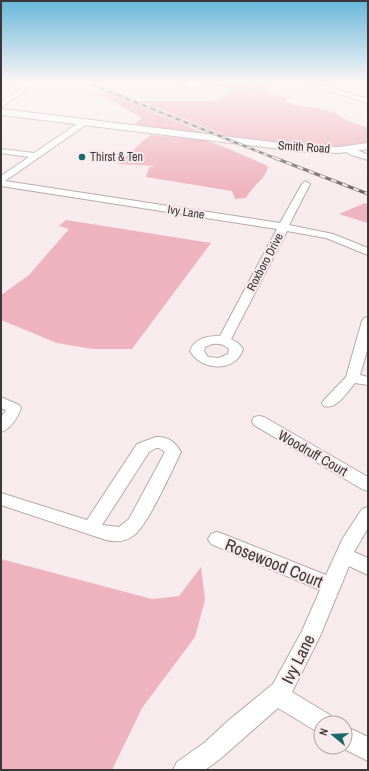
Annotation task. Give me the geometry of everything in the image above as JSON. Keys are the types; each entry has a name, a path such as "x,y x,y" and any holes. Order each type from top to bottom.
{"main road":[{"name":"Smith Road","path":"60,119 305,149 327,150 368,146"}],"street":[{"path":"1,180 86,122"},
{"path":"348,149 368,158"},
{"path":"1,151 35,156"},
{"name":"Ivy Lane","path":"1,184 284,227 329,236 368,252"},
{"name":"Roxboro Drive","path":"224,340 306,184"},
{"path":"329,403 352,378 368,321"},
{"path":"352,378 368,381"},
{"path":"1,402 14,408 12,414 1,427"},
{"name":"Woodruff Court","path":"259,421 368,485"},
{"path":"1,499 115,536 126,533 135,524 173,452 169,446 161,442 151,443 143,448 91,528"},
{"name":"Ivy Lane","path":"185,770 212,751 237,728 281,692 310,636 349,544 368,514"},
{"name":"Rosewood Court","path":"217,540 332,586"},
{"path":"344,555 368,567"},
{"path":"277,695 313,717"},
{"path":"353,741 368,749"}],"shaded area":[{"path":"141,119 170,119 212,136 132,126"},
{"path":"184,119 345,119 368,128 368,142 342,149 228,137"},
{"path":"150,135 204,140 222,146 268,166 267,170 263,178 252,189 246,198 235,199 232,191 146,177 149,167 156,166 117,164"},
{"path":"365,203 368,204 368,223 339,214"},
{"path":"66,220 211,243 132,349 92,349 57,343 1,320 1,295 29,275 69,229 59,226"},
{"path":"1,559 152,599 179,596 201,567 205,600 195,637 142,708 112,770 1,770"}],"railway":[{"path":"177,119 277,159"},
{"path":"275,158 368,194"}],"place":[{"name":"Thirst & Ten","path":"82,157"}]}
